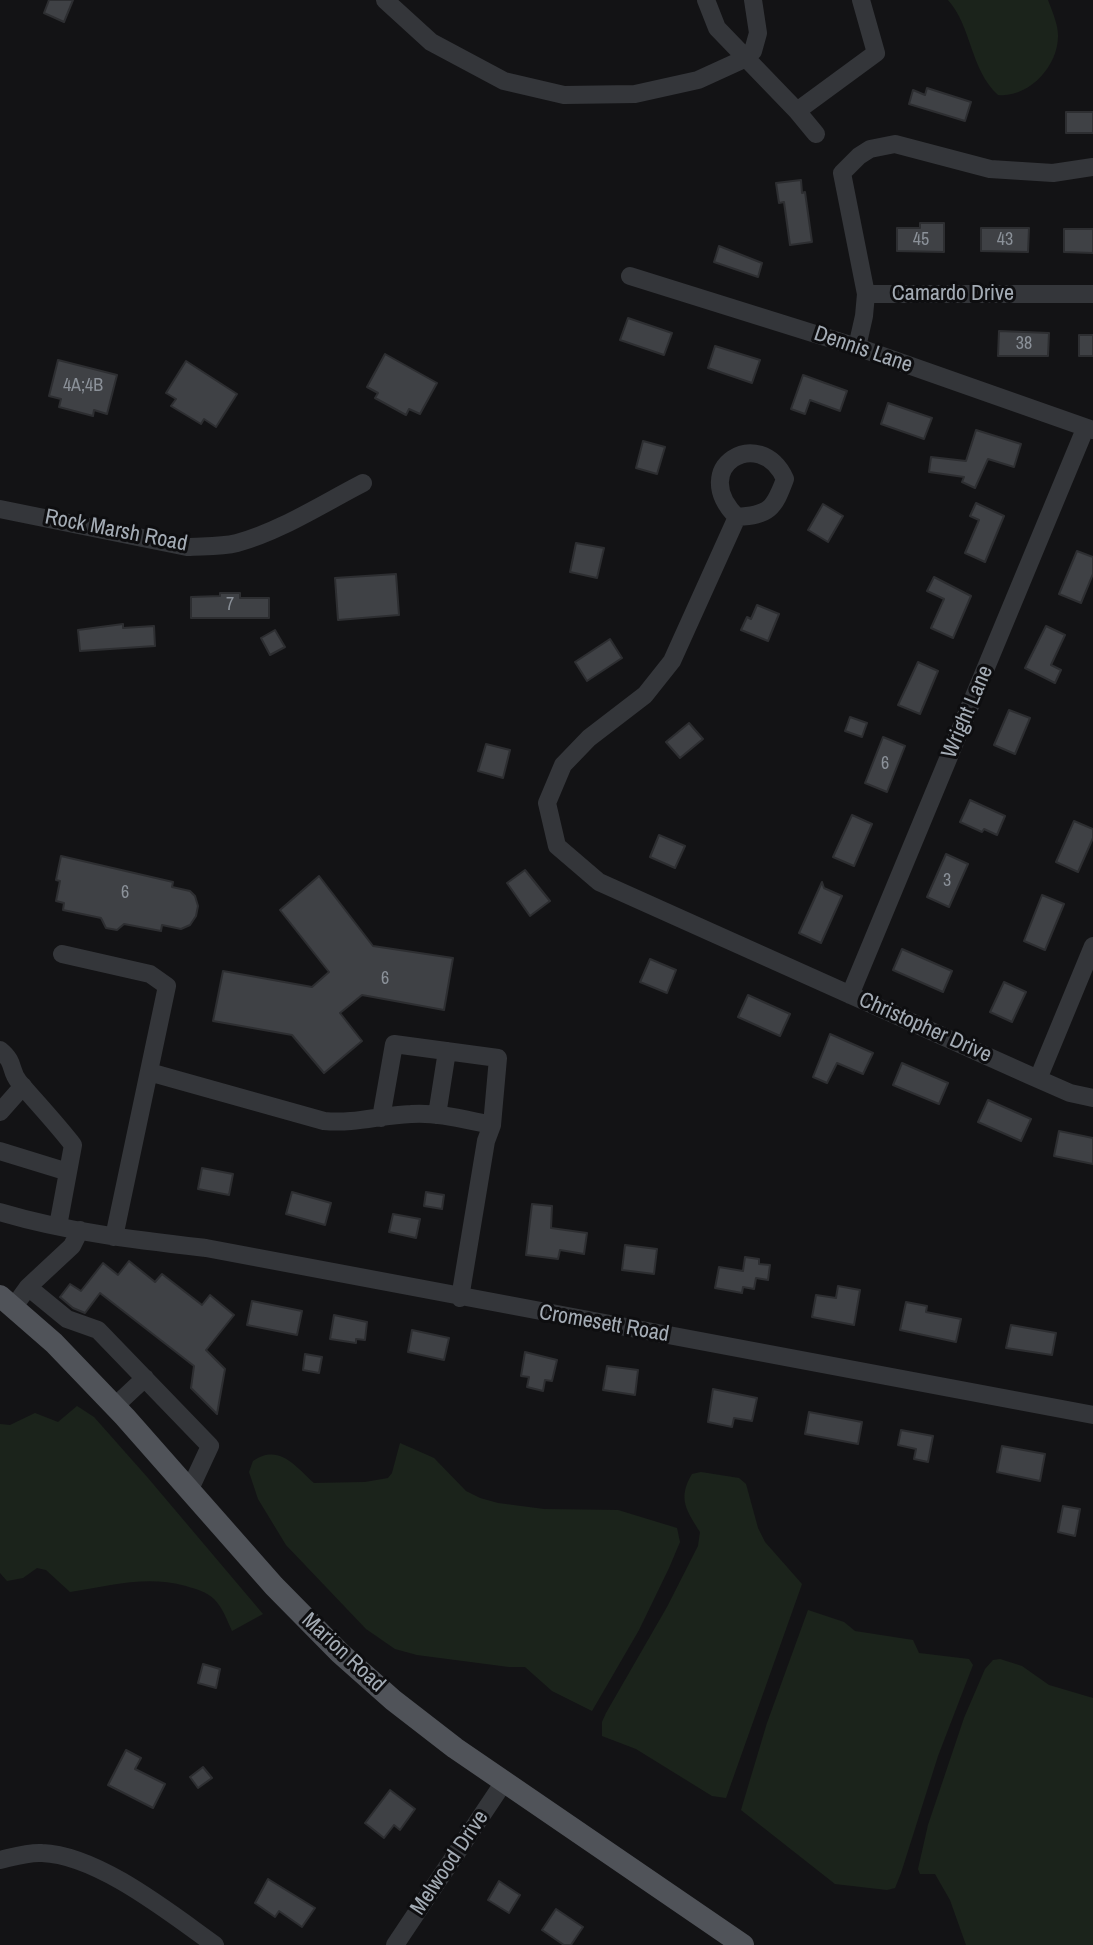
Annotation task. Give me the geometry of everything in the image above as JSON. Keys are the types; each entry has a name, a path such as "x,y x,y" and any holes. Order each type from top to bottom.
{"main road":[{"name":"Marion Road","path":"7,1302 54,1343 115,1406 274,1586 340,1653 405,1709 504,1782 743,1945"}],"street":[{"path":"385,0 431,42 504,81 564,95 635,94 698,80 744,59 753,51 758,33 753,0"},
{"path":"706,0 717,28 816,134"},
{"path":"797,111 876,53 861,0"},
{"path":"866,294 842,173 870,149 895,144 990,169 1053,173 1093,167"},
{"name":"Dennis Lane","path":"630,276 857,347 1089,430"},
{"name":"Camardo Drive","path":"857,347 866,294 1093,294"},
{"name":"Wright Lane","path":"850,995 1089,430"},
{"name":"Rock Marsh Road","path":"0,509 187,547 212,546 238,543 267,531 363,483"},
{"name":"Christopher Drive","path":"737,517 672,661 645,695 589,738 563,765 547,803 557,846 599,882 1070,1093 1093,1098"},
{"path":"1038,1079 1093,946"},
{"path":"62,954 150,974 167,986 114,1237"},
{"path":"381,1118 394,1044 498,1058 492,1125 486,1141 460,1298"},
{"path":"0,1050 10,1058 16,1079 73,1145 58,1226"},
{"path":"437,1115 447,1051"},
{"path":"149,1072 324,1121 348,1123 409,1114 437,1115 492,1125"},
{"path":"0,1112 23,1086"},
{"path":"0,1151 68,1172"},
{"path":"0,1212 27,1220"},
{"path":"0,1222 27,1220"},
{"name":"Cromesett Road","path":"27,1220 114,1237 206,1248 1093,1415"},
{"path":"7,1302 72,1246 80,1230"},
{"path":"28,1287 67,1319 98,1330 210,1446 190,1489"},
{"path":"115,1406 145,1378"},
{"name":"Melwood Drive","path":"395,1945 504,1782"},
{"path":"0,1860 39,1852 76,1859 154,1903 215,1945"}],"shaded area":[{"path":"948,0 1048,0 1058,36 1057,48 1047,69 1030,86 1009,95 998,95 982,73 962,23"},
{"path":"77,1406 94,1417 263,1614 232,1631 214,1599 186,1586 142,1581 70,1592 46,1570 37,1568 23,1578 7,1581 0,1573 0,1424 10,1425 35,1413 58,1422"},
{"path":"400,1443 434,1458 466,1491 480,1498 544,1509 618,1510 677,1528 680,1542 669,1568 639,1630 592,1711 552,1691 525,1667 417,1655 395,1649 366,1629 286,1545 258,1499 249,1472 253,1461 271,1454 286,1459 314,1483 365,1482 388,1478"},
{"path":"701,1472 739,1478 746,1484 765,1542 802,1584 726,1798 712,1796 636,1749 602,1736 606,1713 698,1546 700,1532 688,1511 685,1491 692,1474"},
{"path":"808,1610 844,1622 855,1631 913,1640 919,1653 969,1659 973,1665 938,1756 895,1888 887,1890 835,1884 741,1810 767,1723"},
{"path":"993,1660 1022,1666 1049,1685 1093,1698 1093,1945 966,1945 950,1900 935,1874 920,1874 918,1869 928,1825 964,1718 985,1669"}],"building":[{"path":"49,0 73,0 64,22 44,13"},
{"path":"927,88 971,102 965,121 909,104 913,90 925,95"},
{"path":"1066,112 1093,112 1093,133 1066,133"},
{"path":"801,180 812,242 790,245 784,202 779,203 776,183"},
{"path":"920,223 944,223 944,252 897,251 897,228 920,228"},
{"path":"981,228 1029,228 1028,252 981,251"},
{"path":"1064,229 1093,229 1093,253 1064,252"},
{"path":"719,246 762,263 758,277 714,262"},
{"path":"628,318 672,333 664,355 620,340"},
{"path":"999,331 1049,333 1048,356 998,356"},
{"path":"1079,335 1093,335 1093,356 1079,356"},
{"path":"715,346 760,360 752,383 708,368"},
{"path":"385,354 437,383 420,414 409,409 406,415 375,398 378,393 367,387"},
{"path":"58,360 117,375 107,414 94,410 93,416 59,407 61,399 49,396"},
{"path":"186,361 237,394 216,427 204,419 201,424 171,406 176,399 166,393"},
{"path":"803,375 847,391 840,411 810,400 805,414 791,409"},
{"path":"888,403 932,418 924,439 881,424"},
{"path":"976,430 1021,444 1014,467 988,459 975,488 962,482 964,477 929,472 931,457 966,461"},
{"path":"643,441 665,447 657,474 636,468"},
{"path":"976,503 1004,516 985,562 965,553 979,520 970,516"},
{"path":"823,504 843,516 828,542 808,530"},
{"path":"576,543 604,548 597,578 570,572"},
{"path":"1077,551 1093,557 1093,574 1081,603 1059,594"},
{"path":"396,574 399,615 338,620 335,578"},
{"path":"934,577 971,596 953,638 931,628 944,599 927,591"},
{"path":"220,593 240,593 240,598 269,598 269,618 191,618 191,597 220,596"},
{"path":"757,605 779,614 768,641 741,630 747,617 751,619"},
{"path":"123,624 123,628 154,626 155,646 80,651 78,630"},
{"path":"1046,626 1065,635 1051,665 1061,670 1055,683 1025,668"},
{"path":"275,630 285,647 270,655 261,638"},
{"path":"610,639 622,658 587,681 575,662"},
{"path":"918,662 938,671 920,714 898,705"},
{"path":"1009,710 1030,718 1015,754 994,745"},
{"path":"850,717 867,723 862,737 845,731"},
{"path":"689,723 703,739 680,758 666,742"},
{"path":"883,737 905,746 887,792 865,783"},
{"path":"486,744 510,750 503,778 478,771"},
{"path":"970,800 1005,816 997,835 960,822"},
{"path":"852,815 872,824 854,866 833,857"},
{"path":"1074,821 1093,829 1093,838 1078,872 1056,862"},
{"path":"659,835 685,846 675,868 650,857"},
{"path":"946,854 968,864 949,907 927,897"},
{"path":"61,856 173,882 172,887 190,891 195,896 198,906 196,916 190,925 181,929 162,925 161,931 124,924 117,930 106,928 101,918 63,910 64,903 56,901"},
{"path":"525,870 550,901 530,916 507,883"},
{"path":"319,876 373,946 453,958 444,1010 362,995 340,1013 362,1041 324,1073 292,1035 213,1021 223,971 312,987 329,972 280,910"},
{"path":"822,882 824,888 842,896 821,943 799,933"},
{"path":"1042,895 1064,904 1045,950 1024,941"},
{"path":"902,949 952,971 943,992 893,970"},
{"path":"650,959 676,970 667,993 640,982"},
{"path":"1004,982 1026,992 1012,1022 990,1012"},
{"path":"748,995 790,1014 780,1036 738,1017"},
{"path":"830,1034 873,1053 863,1074 837,1063 827,1083 813,1077"},
{"path":"902,1063 948,1083 939,1104 893,1085"},
{"path":"988,1100 1031,1119 1021,1141 978,1122"},
{"path":"1059,1131 1093,1138 1093,1164 1054,1156"},
{"path":"202,1168 233,1174 229,1195 198,1189"},
{"path":"292,1192 331,1203 325,1225 286,1214"},
{"path":"426,1192 444,1195 442,1209 424,1206"},
{"path":"532,1204 552,1206 551,1228 587,1233 584,1254 560,1250 558,1259 526,1255"},
{"path":"393,1214 420,1219 416,1238 389,1232"},
{"path":"625,1245 657,1249 654,1274 622,1270"},
{"path":"745,1257 759,1259 759,1264 770,1265 768,1280 756,1278 754,1289 743,1287 742,1293 715,1288 719,1267 743,1271"},
{"path":"129,1261 155,1282 162,1274 202,1305 210,1295 234,1315 206,1350 225,1369 217,1414 191,1388 194,1366 100,1293 85,1313 60,1297 70,1284 81,1291 103,1263 118,1275"},
{"path":"838,1286 860,1290 854,1325 812,1317 816,1295 836,1298"},
{"path":"252,1301 302,1311 297,1335 247,1325"},
{"path":"906,1302 927,1306 926,1312 961,1319 956,1342 900,1330"},
{"path":"334,1315 367,1322 365,1340 356,1339 356,1343 330,1339"},
{"path":"1011,1325 1056,1333 1052,1355 1006,1348"},
{"path":"412,1330 449,1338 444,1360 408,1352"},
{"path":"525,1352 557,1360 552,1381 545,1380 543,1391 527,1387 529,1377 521,1376"},
{"path":"305,1354 322,1357 319,1373 303,1370"},
{"path":"607,1366 638,1370 635,1395 603,1390"},
{"path":"713,1389 757,1398 752,1421 734,1418 732,1427 708,1422"},
{"path":"809,1412 862,1422 858,1444 805,1434"},
{"path":"901,1430 933,1436 928,1462 914,1459 916,1449 898,1445"},
{"path":"1002,1446 1045,1454 1040,1481 997,1472"},
{"path":"1063,1506 1080,1509 1075,1536 1058,1532"},
{"path":"203,1664 220,1669 216,1688 198,1683"},
{"path":"126,1750 141,1758 135,1769 165,1784 153,1808 108,1785"},
{"path":"203,1767 212,1778 198,1788 190,1777"},
{"path":"390,1790 415,1809 400,1830 394,1825 384,1838 365,1823"},
{"path":"268,1879 315,1908 302,1927 279,1911 275,1917 255,1903"},
{"path":"499,1881 520,1895 509,1913 488,1900"},
{"path":"556,1909 583,1927 571,1945 564,1945 542,1930"}]}
